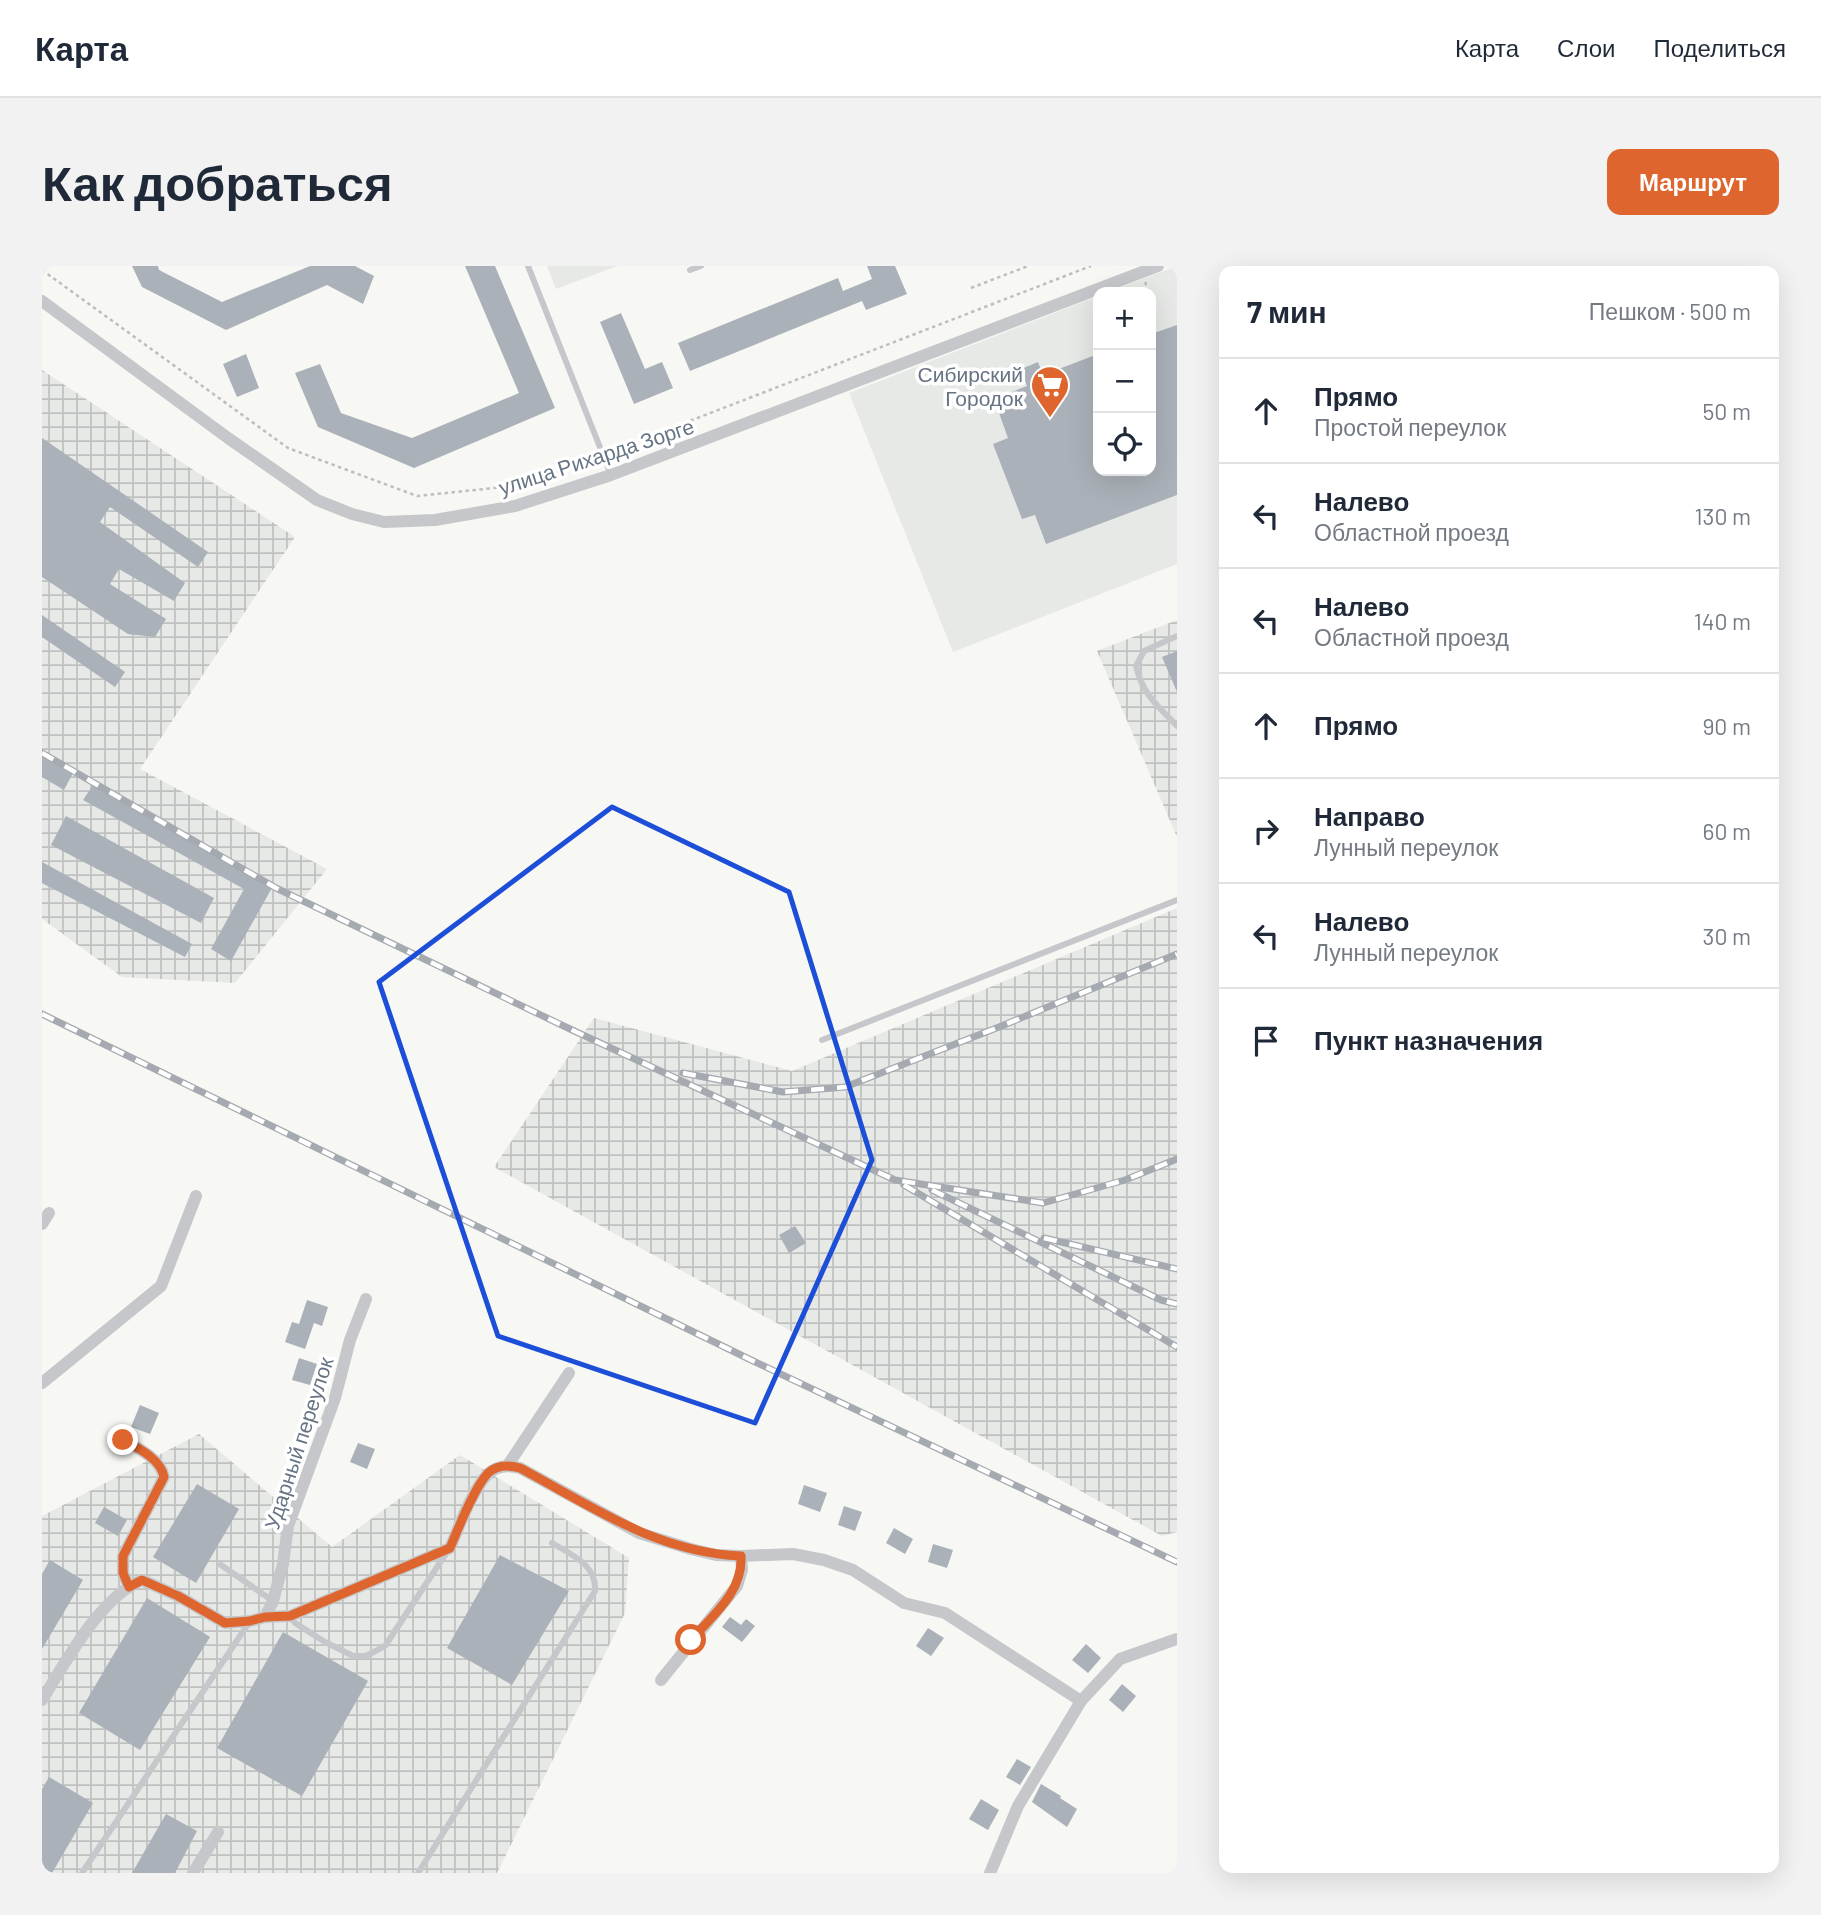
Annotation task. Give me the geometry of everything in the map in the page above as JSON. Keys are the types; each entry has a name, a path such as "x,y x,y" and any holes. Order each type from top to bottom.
{"street":[{"name":"улица Рихарда Зорге","path":"42,301 276,473 317,500 352,514 384,522 435,520 515,506 611,475 1158,266"},
{"path":"42,1383 161,1286 196,1196"},
{"name":"Ударный переулок","path":"265,1617 273,1601 283,1564 288,1526 335,1398 350,1340 366,1298"},
{"path":"42,1700 101,1614 129,1587 142,1580 178,1596 225,1623 250,1621 265,1617 290,1616 450,1548 466,1509 488,1473 508,1465 569,1373"},
{"path":"123,1440 145,1453 163,1470 164,1477 123,1556 123,1573 129,1587"},
{"path":"508,1465 520,1468 639,1533 691,1549 716,1555 793,1554 824,1560 853,1570 904,1603 945,1612 1081,1701"},
{"path":"661,1680 737,1586 742,1570 741,1556"},
{"path":"990,1873 1018,1806 1081,1701 1120,1659 1177,1639"},
{"path":"193,1873 218,1832"}],"lane":[{"path":"528,266 611,475"},
{"path":"691,270 701,266"},
{"path":"1177,636 1144,651 1136,666 1146,694 1177,726"},
{"path":"822,1040 1177,900"},
{"path":"418,1873 595,1591 596,1580 588,1566 552,1543"},
{"path":"290,1616 295,1623 325,1642 353,1656 366,1656 385,1646 411,1611 450,1548"},
{"path":"221,1565 273,1601"},
{"path":"82,1873 250,1621"}],"path":[{"path":"971,288 1028,266"},
{"path":"42,270 288,448 417,496 523,485 1091,266"}],"highlighted area":[{"path":"612,807 789,892 872,1160 755,1423 498,1336 379,982"}],"shaded area":[{"path":"547,266 617,266 556,289"},
{"path":"1177,266 1177,564 953,652 849,393 1093,298 1093,476 1156,476 1156,287 1121,287"},
{"path":"42,370 295,537 140,769 327,869 235,983 122,977 42,919"},
{"path":"1177,620 1177,837 1097,651"},
{"path":"1177,908 1177,1532 1162,1536 494,1167 594,1018 792,1071"},
{"path":"199,1434 332,1547 460,1455 629,1558 625,1613 497,1873 42,1873 42,1516"}],"building":[{"path":"132,266 158,266 159,270 222,302 310,266 355,266 374,276 363,304 327,285 226,330 142,287"},
{"path":"465,266 495,266 555,408 414,468 318,427 295,373 320,364 341,413 412,438 519,393"},
{"path":"867,266 895,266 907,294 866,310 862,301 690,371 678,343 838,278 843,291 872,279"},
{"path":"621,313 645,369 662,362 673,388 634,404 600,322"},
{"name":"Сибирский Городок","path":"1177,325 1177,495 1046,544 1035,515 1022,519 993,444 1008,438 994,399 1027,386 1021,369 1038,362 1043,375 1093,356 1093,476 1156,476 1156,332"},
{"path":"246,354 259,388 237,397 223,364"},
{"path":"42,438 208,552 198,567 110,507 100,522 185,583 174,601 119,569 110,584 166,619 155,637 128,634 42,577"},
{"path":"42,615 125,672 115,687 42,637"},
{"path":"1177,651 1177,692 1162,657"},
{"path":"42,755 73,773 64,790 42,777"},
{"path":"93,785 273,886 231,961 211,949 244,889 83,800"},
{"path":"66,816 214,898 201,923 51,845"},
{"path":"42,862 192,944 185,957 42,883"},
{"path":"795,1226 806,1243 789,1253 779,1235"},
{"path":"307,1300 328,1307 322,1326 314,1323 305,1349 285,1342 292,1322 299,1324"},
{"path":"299,1358 317,1364 310,1385 292,1380"},
{"path":"140,1405 159,1413 150,1434 131,1427"},
{"path":"358,1443 375,1449 367,1469 350,1462"},
{"path":"197,1484 239,1509 196,1583 153,1557"},
{"path":"804,1485 827,1493 820,1512 798,1504"},
{"path":"844,1506 862,1512 855,1531 838,1525"},
{"path":"104,1507 127,1520 118,1536 95,1523"},
{"path":"894,1528 913,1539 905,1554 886,1543"},
{"path":"933,1544 953,1550 947,1568 928,1562"},
{"path":"500,1555 569,1591 512,1685 447,1648"},
{"path":"50,1560 83,1580 42,1649 42,1574"},
{"path":"147,1598 210,1637 140,1750 79,1713"},
{"path":"730,1617 741,1625 746,1619 755,1626 742,1642 722,1627"},
{"path":"928,1628 944,1638 931,1656 916,1646"},
{"path":"283,1632 368,1681 302,1796 217,1748"},
{"path":"1086,1644 1101,1658 1088,1673 1072,1660"},
{"path":"1122,1684 1136,1696 1123,1712 1109,1700"},
{"path":"1017,1759 1031,1767 1020,1785 1006,1777"},
{"path":"49,1777 93,1803 52,1873 42,1873 42,1789"},
{"path":"1041,1784 1077,1809 1067,1827 1032,1802"},
{"path":"981,1799 999,1810 988,1830 969,1819"},
{"path":"166,1814 197,1831 175,1873 132,1873"}],"railway":[{"path":"42,753 276,888 895,1180 1043,1203 1125,1180 1177,1159"},
{"path":"683,1073 783,1092 845,1087 1177,954"},
{"path":"42,1014 747,1358 1177,1562"},
{"path":"904,1185 1177,1347"},
{"path":"932,1190 1161,1300 1177,1304"},
{"path":"1044,1238 1177,1269"}],"place":[{"name":"Сибирский Городок","path":"1050,419"}],"route":[{"path":"123,1440 145,1453 163,1470 164,1477 123,1556 123,1573 129,1587 142,1580 178,1596 225,1623 290,1616 450,1548 466,1509 488,1473 508,1465 520,1468 639,1533 716,1555 741,1556 742,1570 737,1586 691,1640"}]}
